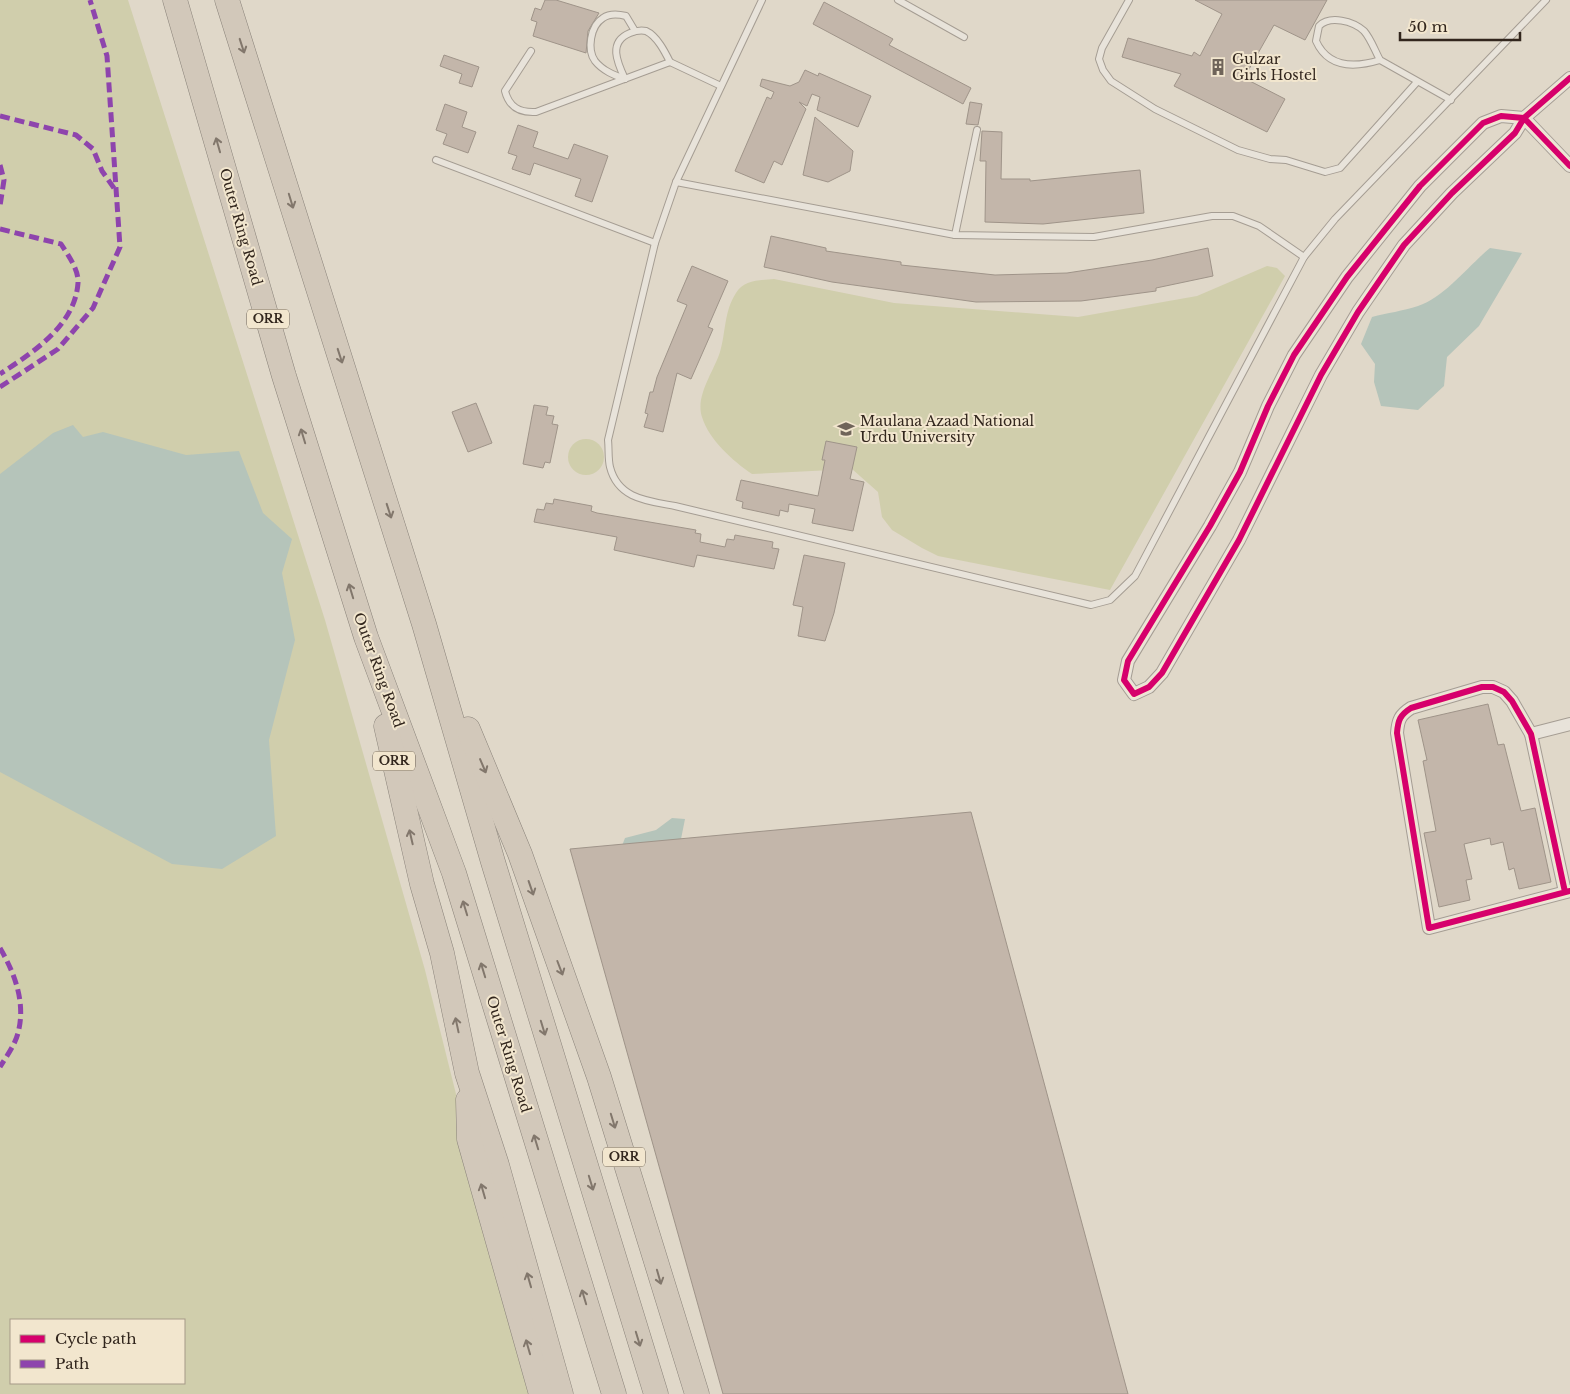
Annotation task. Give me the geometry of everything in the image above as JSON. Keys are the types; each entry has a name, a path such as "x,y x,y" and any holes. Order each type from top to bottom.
{"highway":[{"name":"Outer Ring Road","path":"175,0 284,376 366,637 454,874 614,1394"},
{"name":"ORR","path":"227,0 424,624 493,862 656,1394"},
{"name":"ORR","path":"424,624 520,854 599,1077 696,1394"},
{"name":"ORR","path":"366,637 422,884 442,953 467,1073 497,1165 561,1394"},
{"name":"ORR","path":"467,1073 469,1139 541,1394"}],"street":[{"path":"1570,78 1524,118 1515,133 1452,193 1404,245 1358,312 1321,375 1239,540 1162,673 1149,687 1134,694 1124,680 1128,661 1210,526 1240,472 1268,406 1294,355 1347,277 1420,186 1483,123 1502,116 1524,118 1570,166"},
{"path":"1482,687 1493,687 1504,692 1531,734 1568,892 1429,928 1397,733 1398,720 1402,713 1411,708 1482,687"},
{"path":"1531,734 1570,724"}],"lane":[{"path":"762,0 676,182 655,243 608,440 610,468 624,492 644,501 675,506 1091,605 1110,600 1136,576 1304,257 1335,219 1546,0"},
{"path":"898,0 964,37"},
{"path":"1129,0 1102,48 1099,59 1111,80 1155,109 1250,154 1286,160 1325,172 1340,168 1417,82"},
{"path":"625,80 600,66 590,53 590,47 596,26 601,19 607,16 626,16 635,31"},
{"path":"1380,60 1356,65 1344,65 1333,62 1318,46 1316,41 1317,30 1322,23 1329,20 1342,20 1353,25 1363,31 1380,60 1451,100"},
{"path":"625,80 616,60 616,46 623,36 635,31 646,31 655,40 670,62 721,86"},
{"path":"531,51 505,91 507,100 514,107 524,112 536,112 670,62"},
{"path":"955,235 977,130"},
{"path":"436,160 655,243"},
{"path":"676,182 955,235 1094,237 1212,216 1233,216 1259,226 1304,257"}],"shaded area":[{"path":"0,0 128,0 325,620 425,970 531,1394 0,1394"},
{"path":"1490,248 1522,253 1479,326 1447,357 1444,386 1418,410 1381,406 1374,382 1375,364 1361,344 1372,317 1412,308 1428,302 1438,296"},
{"path":"1267,266 1277,268 1285,276 1110,590 938,556 892,530 882,517 878,492 852,469 752,474 737,463 716,442 705,426 702,417 701,401 703,392 720,352 729,307 739,289 747,283 774,279 894,303 1078,317 1197,296"},
{"path":"73,425 83,437 103,432 186,455 239,451 263,513 292,539 282,573 295,640 269,740 276,836 222,869 172,864 0,772 0,474 53,433"},
{"path":"586,439 593,440 599,444 603,450 603,464 599,470 593,474 586,475 579,474 573,470 569,464 568,457 569,450 573,444 579,440"},
{"path":"672,818 685,819 679,849 618,856 625,838 656,830"}],"building":[{"path":"545,0 556,0 599,13 588,31 586,53 533,36 537,22 531,20 535,8 541,10"},
{"name":"Gulzar Girls Hostel","path":"1195,0 1327,0 1305,40 1274,25 1244,78 1285,99 1267,132 1174,86 1181,74 1122,57 1128,38 1192,56 1194,52 1200,56 1222,14"},
{"path":"824,2 893,39 889,45 971,88 963,104 813,24"},
{"path":"444,55 479,67 472,87 459,83 462,74 440,66"},
{"path":"805,70 818,76 819,73 871,96 858,127 817,110 820,97 812,94 807,106 799,102 806,109 782,165 774,161 764,183 735,171 767,97 771,99 774,92 760,86 762,79 790,86 799,82"},
{"path":"970,102 982,104 978,125 966,124"},
{"path":"445,104 467,112 462,127 476,132 468,153 443,144 447,134 436,130"},
{"path":"815,117 853,151 850,171 828,182 803,175"},
{"path":"518,125 538,132 533,147 568,159 574,144 608,156 592,202 575,196 581,179 534,163 530,175 512,169 517,156 508,153"},
{"path":"982,131 1002,132 1001,179 1030,179 1030,181 1140,170 1144,213 1043,224 985,222 986,161 980,161"},
{"path":"771,236 826,248 826,251 901,262 901,265 995,275 1067,273 1152,260 1208,248 1213,276 1156,288 1156,291 1081,301 976,302 832,282 764,267"},
{"path":"692,266 728,281 708,327 713,329 691,379 677,373 663,432 644,427 648,414 645,413 650,392 653,392 657,377 687,305 677,301"},
{"path":"476,403 492,443 468,452 452,412"},
{"path":"534,405 548,407 546,415 554,416 552,424 558,425 550,463 545,462 543,468 523,464"},
{"path":"826,441 857,447 850,479 864,482 853,531 812,523 815,509 789,504 788,512 780,510 779,516 742,508 743,502 736,500 741,480 818,496 825,460 822,460"},
{"path":"554,499 592,506 591,511 597,513 696,530 695,533 701,534 700,542 725,547 727,539 734,540 735,535 773,542 772,548 779,549 774,569 697,555 694,567 614,550 617,537 534,522 537,509 544,510 546,503 553,504"},
{"path":"804,555 845,563 834,613 825,641 798,636 803,607 793,605"},
{"path":"1488,704 1498,745 1504,744 1521,811 1535,808 1551,882 1519,889 1514,868 1509,870 1503,842 1491,845 1490,838 1464,844 1472,879 1466,880 1470,900 1439,907 1424,833 1436,831 1423,761 1427,760 1418,720"},
{"path":"971,812 1128,1394 723,1394 570,849"}],"marked path":[{"path":"0,387 58,349 93,308 120,247 107,56 90,0"},
{"path":"0,116 76,135 93,149 102,171 116,191"},
{"path":"0,165 4,180 0,206"},
{"path":"0,229 61,244 70,258 78,278 75,298 69,312 60,325 38,347 0,374"},
{"path":"0,948 18,989 21,1011 17,1037 0,1067"}],"cycle path":[{"path":"1570,78 1524,118 1515,133 1452,193 1404,245 1358,312 1321,375 1239,540 1162,673 1149,687 1134,694 1124,680 1128,661 1210,526 1240,472 1268,406 1294,355 1347,277 1420,186 1483,123 1501,116 1524,118 1570,166"},
{"path":"1565,892 1531,734 1512,701 1504,692 1493,687 1482,687 1411,708 1404,713 1399,721 1397,733 1429,928 1570,891"}],"place":[{"name":"Gulzar Girls Hostel","path":"1218,67"},
{"name":"Maulana Azaad National Urdu University","path":"846,429"}]}
